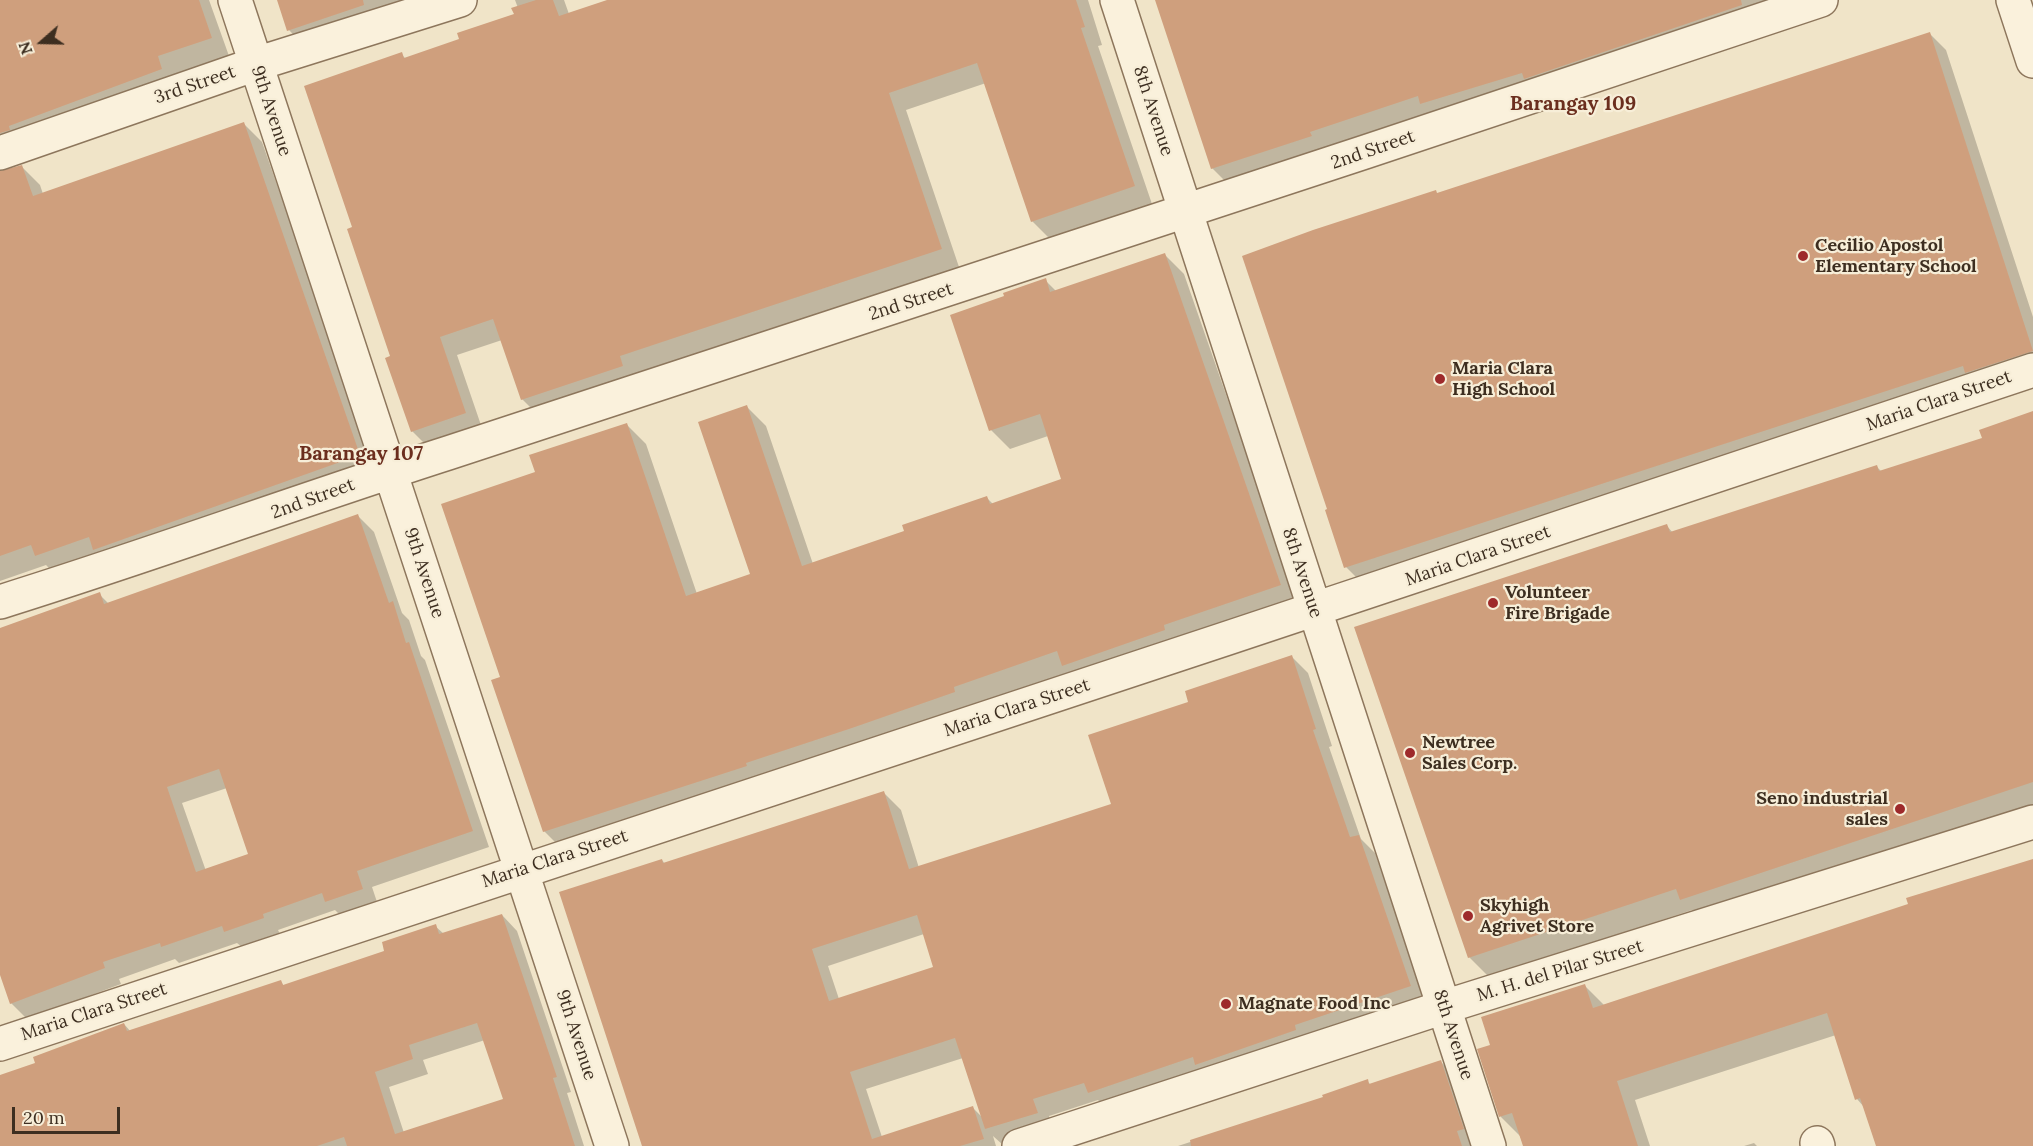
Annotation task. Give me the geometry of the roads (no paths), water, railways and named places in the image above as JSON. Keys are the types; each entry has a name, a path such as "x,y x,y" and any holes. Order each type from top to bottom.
{"street":[{"name":"9th Avenue","path":"235,0 612,1146"},
{"name":"3rd Street","path":"0,153 256,64 460,0"},
{"name":"8th Avenue","path":"1117,0 1490,1146"},
{"name":"2nd Street","path":"0,602 249,522 390,472 1186,213 1821,0"},
{"path":"2013,0 2033,61"},
{"name":"Maria Clara Street","path":"0,1044 521,869 1314,611 2033,370"},
{"name":"M. H. del Pilar Street","path":"1019,1146 1444,1007 2033,822"}],"place":[{"name":"Cecilio Apostol Elementary School","path":"1803,256"},
{"name":"Maria Clara High School","path":"1440,379"},
{"name":"Volunteer Fire Brigade","path":"1493,603"},
{"name":"Newtree Sales Corp.","path":"1410,753"},
{"name":"Seno industrial sales","path":"1900,809"},
{"name":"Skyhigh Agrivet Store","path":"1468,916"},
{"name":"Magnate Food Inc","path":"1226,1004"}],"district":[{"name":"Barangay 109","path":"1573,104"},
{"name":"Barangay 107","path":"361,454"}]}
